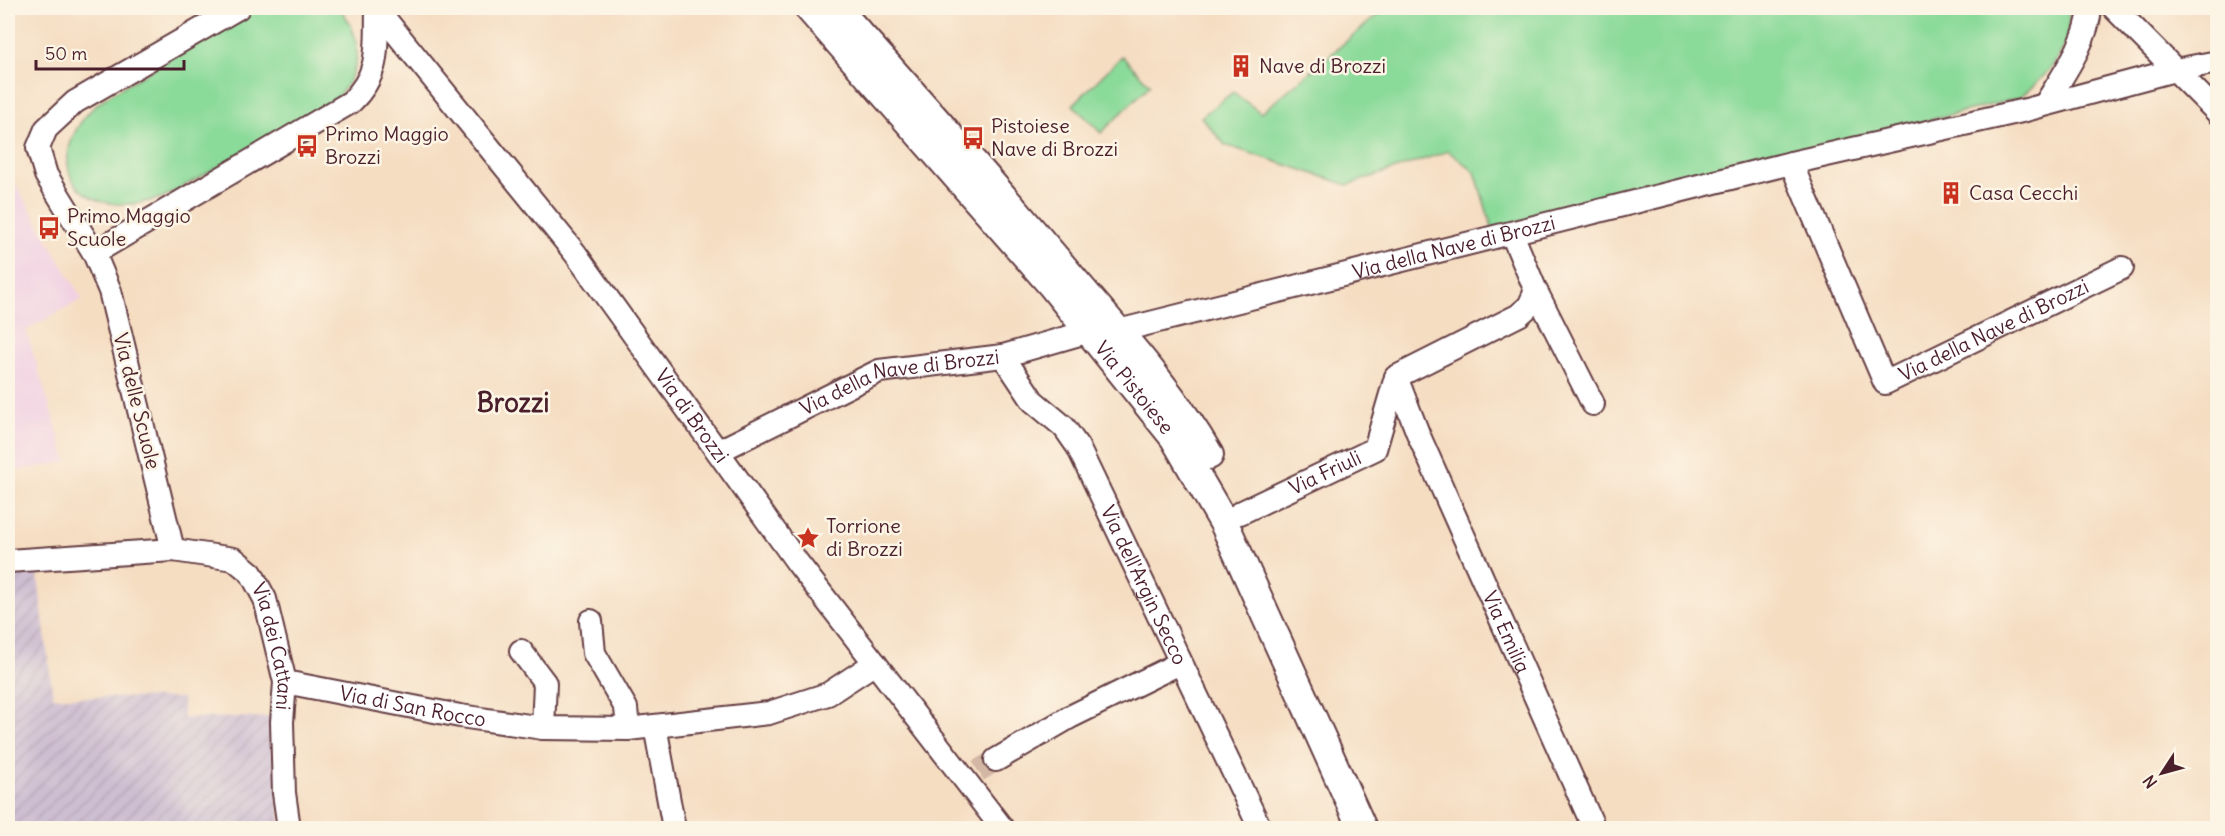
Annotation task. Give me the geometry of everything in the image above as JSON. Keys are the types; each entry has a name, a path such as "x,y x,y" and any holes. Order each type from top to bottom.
{"main road":[{"name":"Via Pistoiese","path":"810,8 1090,331 1174,437 1198,475 1270,622 1362,828"},
{"name":"Via Pistoiese","path":"836,8 962,148 1118,331 1190,425 1240,513 1381,828"}],"street":[{"name":"Via delle Scuole","path":"173,550 110,291 94,253 42,165 38,148 43,134 75,102 238,8"},
{"path":"94,253 351,102 363,90 374,67 376,8"},
{"name":"Via di Brozzi","path":"376,8 575,254 797,562 875,663 980,770 1002,828"},
{"path":"2046,103 2076,50 2087,24 2090,8"},
{"path":"2114,8 2217,113"},
{"name":"Via della Nave di Brozzi","path":"1118,331 1791,163 2026,110 2175,70 2217,62"},
{"name":"Via della Nave di Brozzi","path":"1791,163 1885,383 2122,268"},
{"path":"1512,234 1536,291 1593,404"},
{"path":"1396,377 1519,315 1529,306 1536,291"},
{"name":"Via della Nave di Brozzi","path":"719,451 879,371 1003,356 1090,331"},
{"name":"Via dell'Argin Secco","path":"1003,356 1033,401 1064,427 1078,447 1260,828"},
{"name":"Via Emilia","path":"1396,377 1419,436 1594,828"},
{"name":"Via Friuli","path":"1240,513 1375,448 1396,377"},
{"name":"Via dei Cattani","path":"8,561 173,550 234,559 251,573 265,599 285,682 282,734 284,793 289,828"},
{"path":"591,621 594,653 626,708 628,729"},
{"path":"522,651 545,683 543,728"},
{"name":"Via di San Rocco","path":"285,682 460,716 543,728 628,729 769,712 813,700 836,690 875,663"},
{"path":"980,770 1070,717 1180,663"},
{"path":"655,726 674,828"}],"shaded area":[{"path":"8,171 82,299 26,330 67,462 8,472"},
{"path":"35,554 53,697 183,698 183,718 274,717 281,828 177,828 176,824 149,828 8,828 8,555"}],"green space":[{"path":"253,8 340,8 349,22 357,49 353,74 337,97 325,108 164,197 134,204 113,204 85,193 70,174 68,152 83,119 91,110 118,90"},
{"path":"1386,8 2068,8 2069,23 2063,48 2057,59 2040,80 2019,98 1492,228 1475,172 1448,151 1348,185 1225,145 1201,117 1233,92 1261,113"},
{"path":"1122,56 1150,85 1101,133 1073,105"}],"tunnel":[{"path":"978,771 996,760"}],"place":[{"name":"Nave di Brozzi","path":"1241,66"},
{"name":"Pistoiese Nave di Brozzi","path":"973,138"},
{"name":"Primo Maggio Brozzi","path":"307,146"},
{"name":"Casa Cecchi","path":"1951,193"},
{"name":"Primo Maggio Scuole","path":"49,228"},
{"name":"Torrione di Brozzi","path":"808,538"}],"district":[{"name":"Brozzi","path":"513,403"}]}
